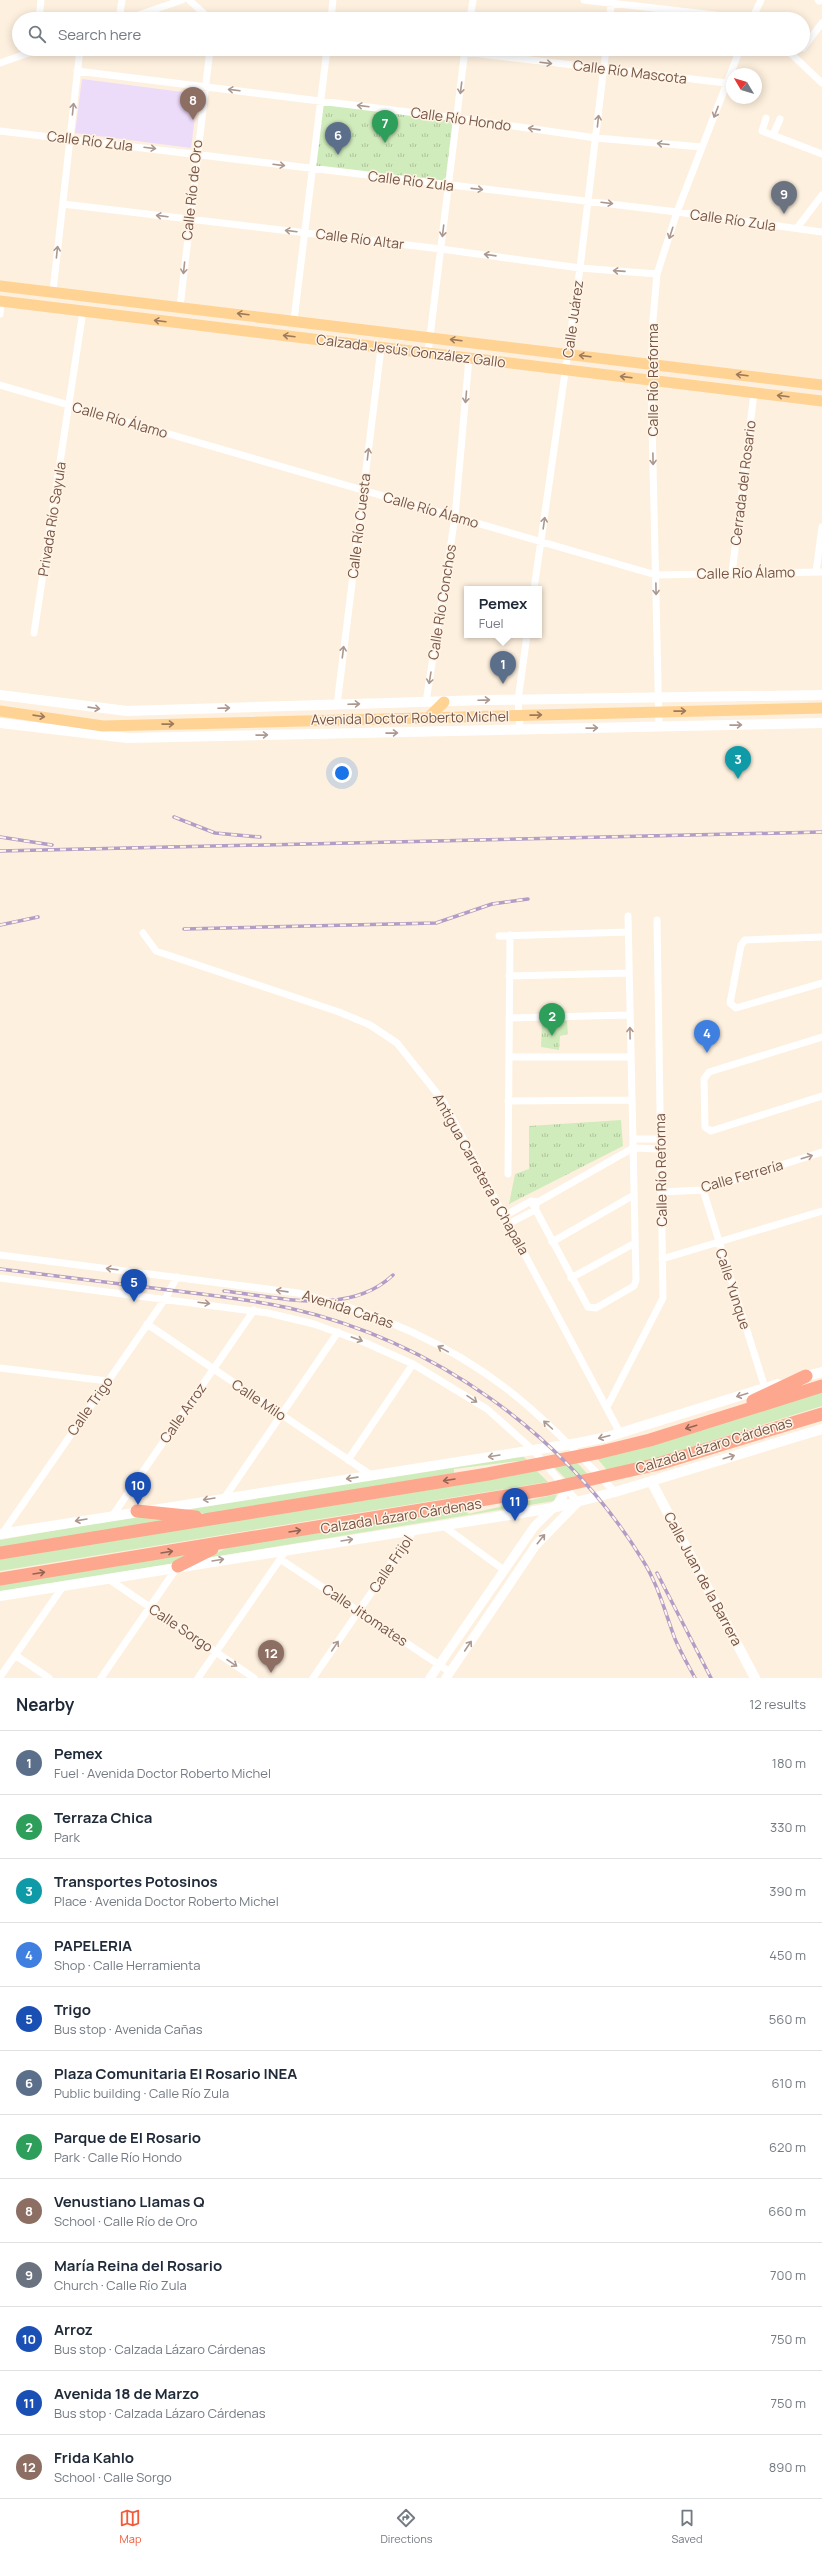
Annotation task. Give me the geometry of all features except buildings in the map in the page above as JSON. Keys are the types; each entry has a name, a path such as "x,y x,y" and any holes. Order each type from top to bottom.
{"highway":[{"path":"707,1423 806,1376"},
{"name":"Calzada Lázaro Cárdenas","path":"0,1553 528,1466 601,1452 707,1423 822,1386"},
{"name":"Calzada Lázaro Cárdenas","path":"0,1579 548,1488 622,1473 776,1429 822,1414"},
{"path":"776,1429 822,1418"},
{"path":"137,1511 214,1518"},
{"path":"178,1566 222,1543"}],"main road":[{"name":"Calzada Jesús González Gallo","path":"0,286 294,320 822,385"},
{"path":"51,306 92,296"},
{"name":"Calzada Jesús González Gallo","path":"1,301 822,401"},
{"name":"Avenida Doctor Roberto Michel","path":"0,695 126,711 426,702 822,695"},
{"path":"20,713 22,698"},
{"path":"429,717 444,702"},
{"name":"Avenida Doctor Roberto Michel","path":"0,711 103,726 822,708"},
{"path":"338,720 338,734"},
{"name":"Avenida Doctor Roberto Michel","path":"0,723 127,738 822,723"},
{"path":"1,1534 225,1497 569,1444 620,1432 822,1372"},
{"name":"Calzada Lázaro Cárdenas","path":"0,1596 64,1584 553,1508 615,1492 822,1429"},
{"name":"Calle Juan de la Barrera","path":"651,1481 755,1678"}],"street":[{"path":"39,12 41,0"},
{"path":"120,12 122,0"},
{"path":"147,12 182,0"},
{"path":"189,0 202,12"},
{"path":"332,12 333,0"},
{"path":"471,12 473,0"},
{"path":"584,0 694,12"},
{"path":"755,12 761,0"},
{"path":"611,12 612,2"},
{"path":"810,39 822,23"},
{"path":"0,63 20,56"},
{"path":"53,291 79,56"},
{"name":"Calle Río de Oro","path":"180,307 196,154 209,56"},
{"path":"294,320 326,56"},
{"path":"428,353 464,56"},
{"name":"Calle Río Mascota","path":"501,56 603,70 726,83"},
{"name":"Calle Juárez","path":"534,586 580,268 605,56"},
{"name":"Calle Río Reforma","path":"732,68 737,56"},
{"path":"796,57 822,82"},
{"name":"Calle Río Hondo","path":"77,71 457,118 596,138 702,148"},
{"name":"Calle Río Reforma","path":"659,726 651,380 653,319 658,274 677,212 726,83"},
{"path":"766,118 762,131 822,154"},
{"path":"773,135 780,119"},
{"name":"Calle Río Zula","path":"0,131 70,138 449,186 588,201 822,232"},
{"path":"797,228 822,195"},
{"name":"Calle Río Altar","path":"62,204 441,248 580,268 658,274"},
{"path":"0,314 1,301"},
{"name":"Privada Río Sayula","path":"34,633 70,405 83,311"},
{"name":"Calle Río Cuesta","path":"337,705 382,348"},
{"name":"Calle Río Conchos","path":"426,702 455,517 469,358"},
{"name":"Calle Río Álamo","path":"0,385 656,575 819,572"},
{"name":"Cerrada del Rosario","path":"732,573 754,392"},
{"path":"819,572 822,527"},
{"path":"520,730 518,700 527,638"},
{"path":"534,1202 535,1210 586,1305 596,1308 634,1286 636,1280 628,916"},
{"name":"Calle Río Reforma","path":"606,1407 663,1298 657,920"},
{"path":"499,936 628,932"},
{"name":"Antigua Carretera a Chapala","path":"143,933 156,951 339,1012 384,1033 397,1043 443,1101 506,1215 620,1432"},
{"path":"508,1174 510,935"},
{"path":"822,937 745,940 741,944 729,1000 736,1008 822,983"},
{"path":"509,976 629,973"},
{"path":"509,1018 630,1015"},
{"path":"822,1037 707,1074 704,1079 705,1127 708,1131 822,1096"},
{"path":"509,1057 631,1057"},
{"path":"508,1101 631,1100"},
{"path":"633,1139 660,1139"},
{"path":"506,1215 534,1202 633,1148 660,1149"},
{"name":"Calle Ferrería","path":"661,1192 703,1190 822,1152"},
{"name":"Calle Yunque","path":"703,1190 718,1243 765,1388"},
{"path":"552,1242 634,1195"},
{"path":"510,1223 535,1210"},
{"path":"662,1259 822,1211"},
{"path":"571,1278 635,1243"},
{"name":"Avenida Cañas","path":"0,1255 298,1293 331,1301 389,1322 467,1362 507,1389 569,1444 615,1492"},
{"name":"Calle Trigo","path":"1,1534 148,1324 165,1299 177,1277"},
{"name":"Avenida Cañas","path":"0,1278 254,1310 289,1317 338,1332 413,1364 487,1409 533,1450 578,1502"},
{"name":"Calle Arroz","path":"113,1515 254,1310"},
{"name":"Calle Milo","path":"148,1324 371,1475"},
{"path":"225,1497 338,1332"},
{"path":"348,1460 413,1364"},
{"path":"0,1368 108,1381"},
{"path":"430,1678 534,1527 562,1499 565,1487"},
{"path":"448,1675 536,1545 578,1502"},
{"path":"442,1525 504,1570"},
{"name":"Calle Frijol","path":"313,1678 414,1530"},
{"path":"198,1678 287,1550"},
{"name":"Calle Jitomates","path":"280,1559 438,1665 448,1675"},
{"path":"101,1678 178,1566"},
{"name":"Calle Sorgo","path":"107,1578 254,1678"},
{"path":"0,1677 64,1584"},
{"path":"15,1655 49,1678"}],"shaded area":[{"path":"82,79 198,94 191,148 75,133"}],"green space":[{"path":"323,103 455,119 447,184 315,167"},
{"path":"567,1021 568,1034 560,1036 559,1050 541,1047 542,1022"},
{"path":"621,1120 623,1146 509,1204 515,1174 529,1169 529,1126"},
{"path":"822,1392 822,1406 650,1460 607,1470 595,1456"},
{"path":"567,1452 596,1483 574,1487 544,1457"},
{"path":"522,1455 527,1460 454,1469 454,1473 210,1514 174,1509"},
{"path":"536,1470 548,1482 0,1571 0,1557"},
{"path":"557,1494 554,1501 207,1558 228,1547 466,1507 468,1514"},
{"path":"136,1516 191,1518 0,1549 0,1540"},
{"path":"198,1552 170,1564 0,1592 0,1583"}],"railway":[{"path":"174,817 215,833 260,837"},
{"path":"0,851 822,832"},
{"path":"0,837 52,845"},
{"path":"184,929 436,923 492,904 528,899"},
{"path":"0,925 38,917"},
{"path":"0,1269 259,1302 289,1308 343,1323 394,1343 444,1369 491,1399 534,1433 574,1471 610,1513 648,1569 657,1588 675,1639 695,1678"},
{"path":"224,1291 290,1300 334,1300 356,1296 375,1288 393,1275"},
{"path":"657,1573 711,1678"}],"place":[{"name":"Venustiano Llamas Q","path":"193,120"},
{"name":"Parque de El Rosario","path":"385,143"},
{"name":"Plaza Comunitaria El Rosario INEA","path":"338,155"},
{"name":"María Reina del Rosario","path":"784,214"},
{"name":"Pemex","path":"503,684"},
{"name":"Transportes Potosinos","path":"738,779"},
{"name":"Terraza Chica","path":"552,1036"},
{"name":"PAPELERIA","path":"707,1053"},
{"name":"Trigo","path":"134,1302"},
{"name":"Arroz","path":"138,1505"},
{"name":"Avenida 18 de Marzo","path":"515,1521"},
{"name":"Frida Kahlo","path":"271,1673"}]}
